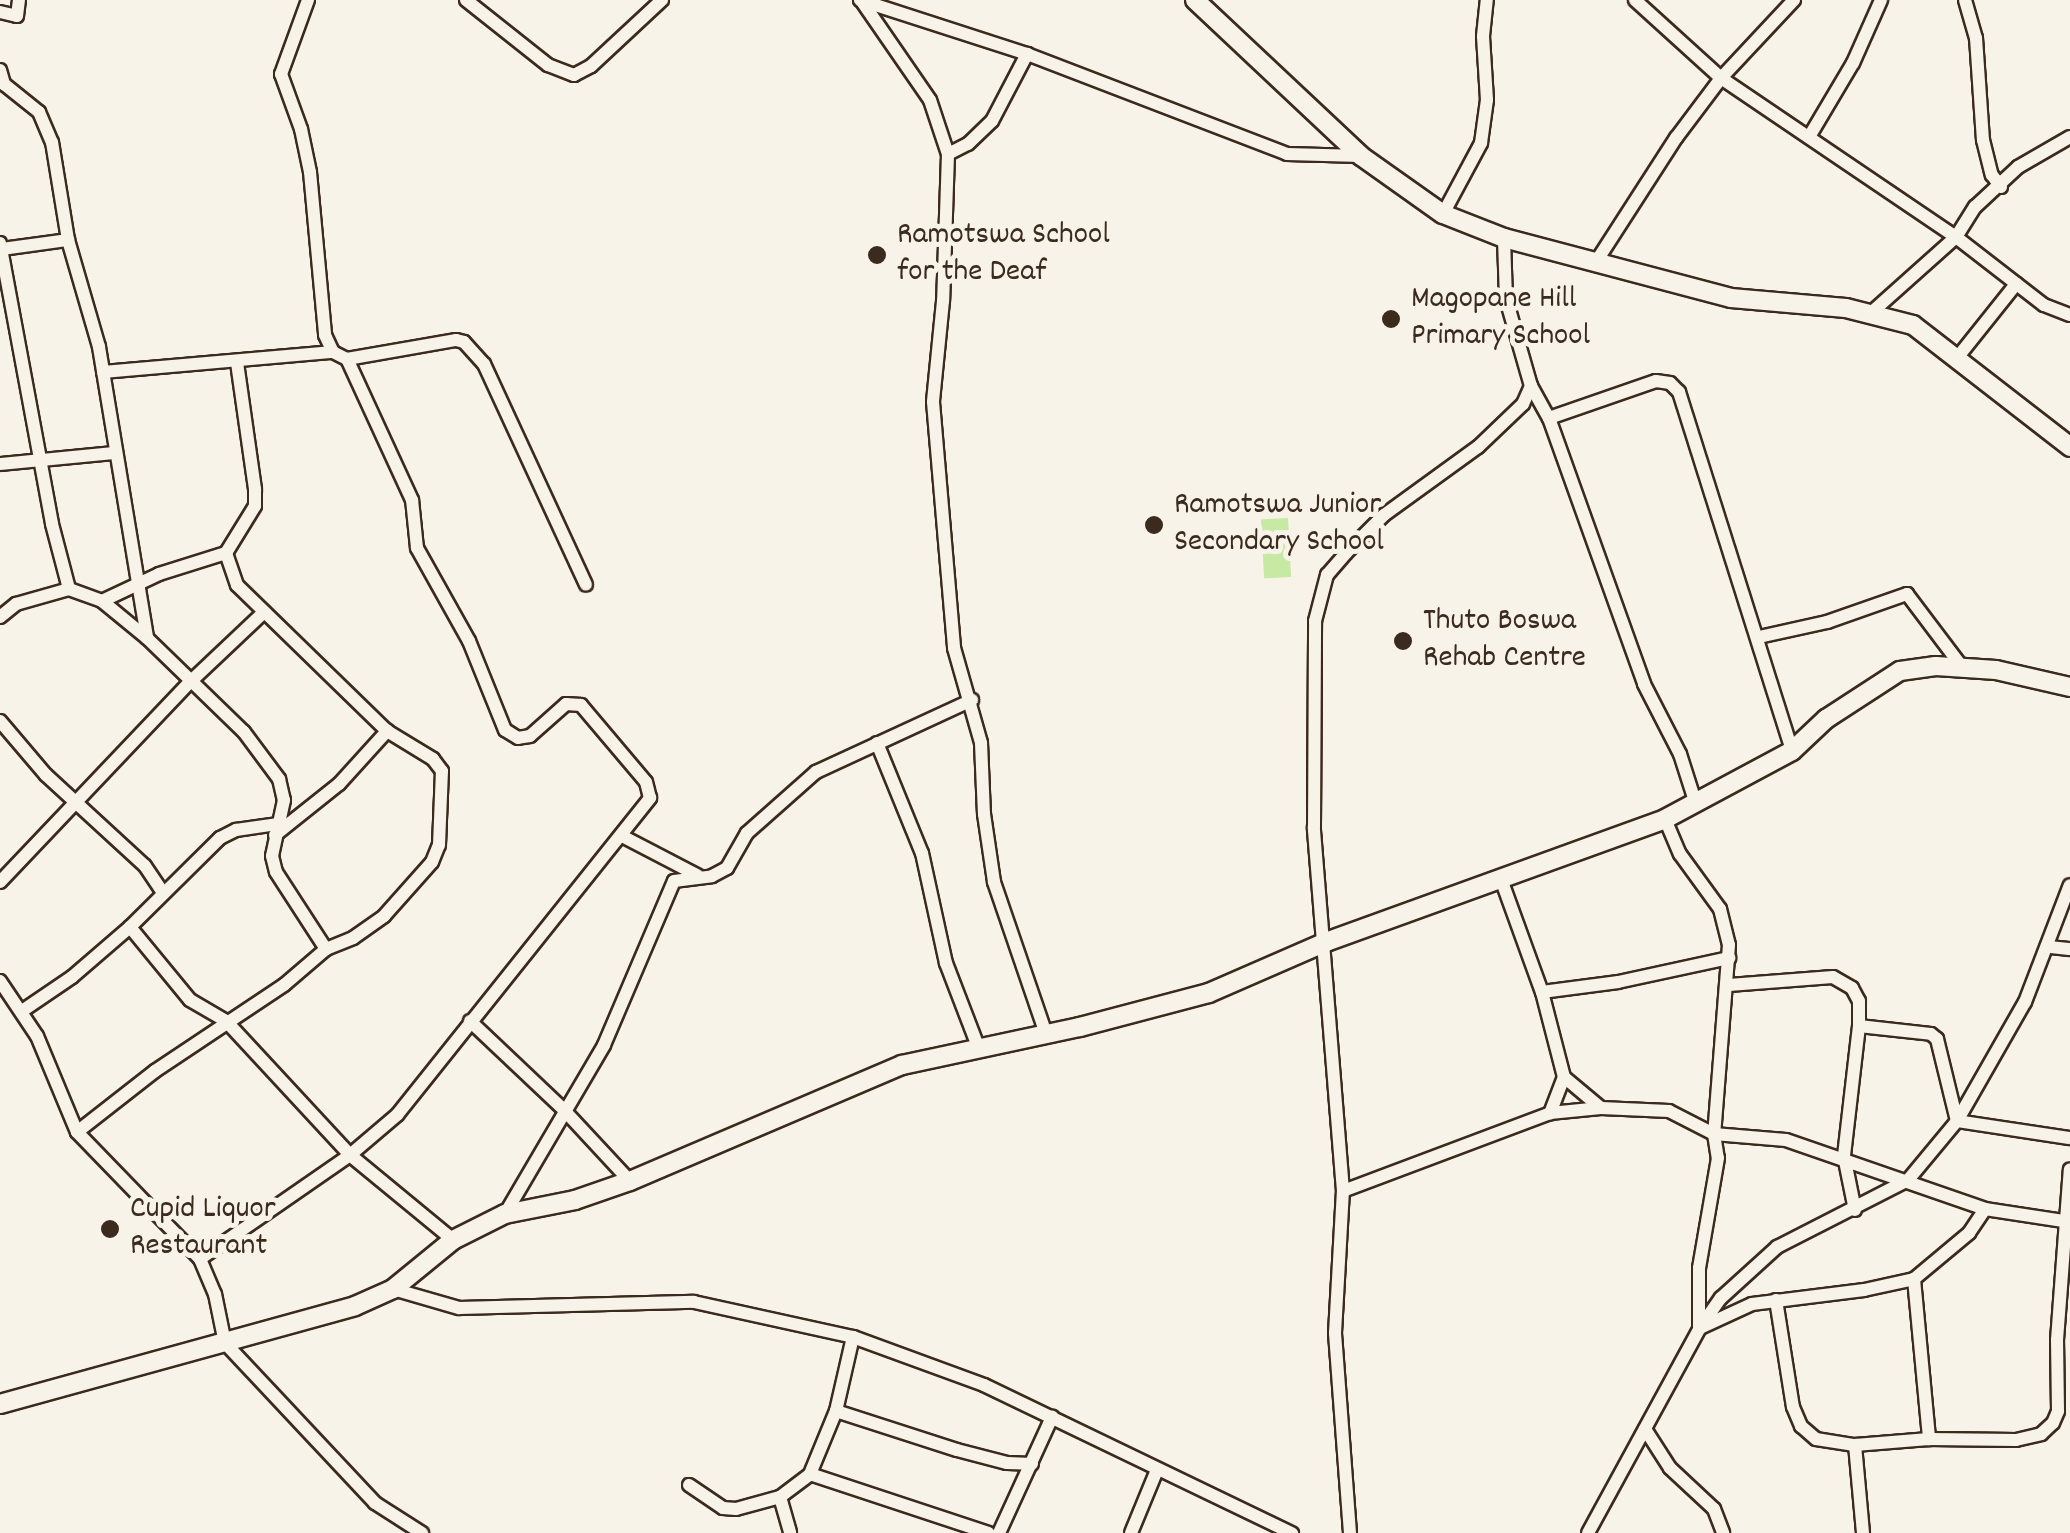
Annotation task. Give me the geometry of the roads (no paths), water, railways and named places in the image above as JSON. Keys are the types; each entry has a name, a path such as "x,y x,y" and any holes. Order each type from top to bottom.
{"street":[{"path":"0,12 17,16 19,0"},
{"path":"308,0 281,74 301,128 310,172 324,335 333,352"},
{"path":"466,0 548,65 574,75 591,66 662,0"},
{"path":"861,0 1027,54 1287,154 1361,156"},
{"path":"861,0 930,100 948,154 943,301 932,402 954,648 972,700 994,882 1046,1034"},
{"path":"1195,0 1361,156 1443,214 1504,238 1731,298 1872,312 1914,325 2070,447"},
{"path":"1443,214 1482,144 1488,100 1483,36 1487,0"},
{"path":"1636,0 1722,78 1956,238 2044,306 2070,315"},
{"path":"1596,262 1676,138 1722,78 1794,0"},
{"path":"1809,137 1854,62 1881,0"},
{"path":"1965,0 1976,38 1982,140 1992,175 2001,187"},
{"path":"948,154 968,144 992,121 1027,54"},
{"path":"2,81 39,112 47,126 68,240 103,372 147,638"},
{"path":"1872,312 1956,238 1976,207 2018,167 2070,137"},
{"path":"1504,238 1506,299 1531,386 1549,418 1644,684 1680,754 1696,804"},
{"path":"68,240 1,246 40,460 69,589"},
{"path":"1957,358 2016,284"},
{"path":"103,372 333,352 347,359 456,340 476,351 586,585"},
{"path":"200,1259 350,1155 396,1115 648,804 650,792 582,705 566,704 530,736 518,738 505,730 469,641 417,548 412,500 347,359"},
{"path":"102,601 141,586 159,574 226,553 255,506 254,468 236,363"},
{"path":"1549,418 1656,382 1670,384 1679,392 1792,750"},
{"path":"1350,1533 1335,1334 1343,1191 1312,747 1315,622 1327,574 1384,516 1510,420 1531,386"},
{"path":"0,464 115,453"},
{"path":"78,1132 226,1021 284,985 326,949 384,916 432,862 438,846 442,771 432,759 387,731 237,585 226,553"},
{"path":"0,617 16,604 69,589 102,601 147,638 244,732 278,779 284,800 276,829 276,872 326,949"},
{"path":"1759,637 1827,622 1908,594 1962,667"},
{"path":"3,872 264,612"},
{"path":"0,1404 354,1306 393,1289 453,1240 505,1214 575,1200 630,1181 902,1065 1209,993 1326,942 1666,819 1792,750 1826,719 1900,671 1962,667 2070,687"},
{"path":"505,1214 604,1045 670,886 680,878 712,876 727,868 747,833 816,772 972,700"},
{"path":"0,722 76,803 145,866 162,891"},
{"path":"22,1012 72,977 130,927 162,891 220,838 236,830 276,829 339,784 387,731"},
{"path":"877,743 922,852 946,962 979,1050"},
{"path":"1666,819 1680,854 1720,909 1729,958 1714,1134 1718,1158 1699,1268 1699,1328"},
{"path":"622,836 697,875"},
{"path":"1501,880 1542,992 1564,1077 1550,1114"},
{"path":"1588,1533 1699,1328 1753,1265 1778,1247 1908,1180 1957,1121 2025,1002 2050,947 2070,885"},
{"path":"130,927 190,1000 226,1021 350,1155 453,1240"},
{"path":"2050,947 2070,949"},
{"path":"1542,992 1618,982 1729,958"},
{"path":"1729,985 1833,977 1844,980 1859,1001 1844,1156 1855,1210"},
{"path":"0,981 22,1012 78,1132 200,1259 215,1294 226,1343 375,1503 422,1533"},
{"path":"470,1020 564,1110 630,1181"},
{"path":"1859,1026 1932,1034 1937,1039 1957,1121"},
{"path":"1564,1077 1601,1108"},
{"path":"1343,1191 1550,1114 1601,1108 1669,1111 1714,1134 1786,1140 1844,1156 1985,1209 2068,1222"},
{"path":"1957,1121 2069,1138 2070,1146"},
{"path":"1776,1300 1793,1407 1801,1426 1816,1440 1855,1445 2016,1440 2041,1434 2053,1423 2058,1411 2070,1169"},
{"path":"1699,1328 1752,1304 1864,1290 1914,1278 1970,1233 1985,1209"},
{"path":"1914,1278 1928,1440"},
{"path":"393,1289 459,1308 694,1302 854,1337 924,1360 1052,1417 1292,1533"},
{"path":"688,1486 723,1508 736,1509 780,1498 810,1474 836,1412 854,1337"},
{"path":"836,1412 957,1450 1007,1463 1032,1464"},
{"path":"999,1533 1052,1417"},
{"path":"1645,1429 1670,1468 1714,1509 1724,1533"},
{"path":"1855,1445 1863,1533"},
{"path":"1131,1533 1157,1470"},
{"path":"810,1474 988,1533"},
{"path":"780,1498 790,1533"}],"place":[{"name":"Ramotswa School for the Deaf","path":"877,255"},
{"name":"Magopane Hill Primary School","path":"1391,319"},
{"name":"Ramotswa Junior Secondary School","path":"1154,525"},
{"name":"Thuto Boswa Rehab Centre","path":"1403,641"},
{"name":"Cupid Liquor Restaurant","path":"110,1229"}]}
